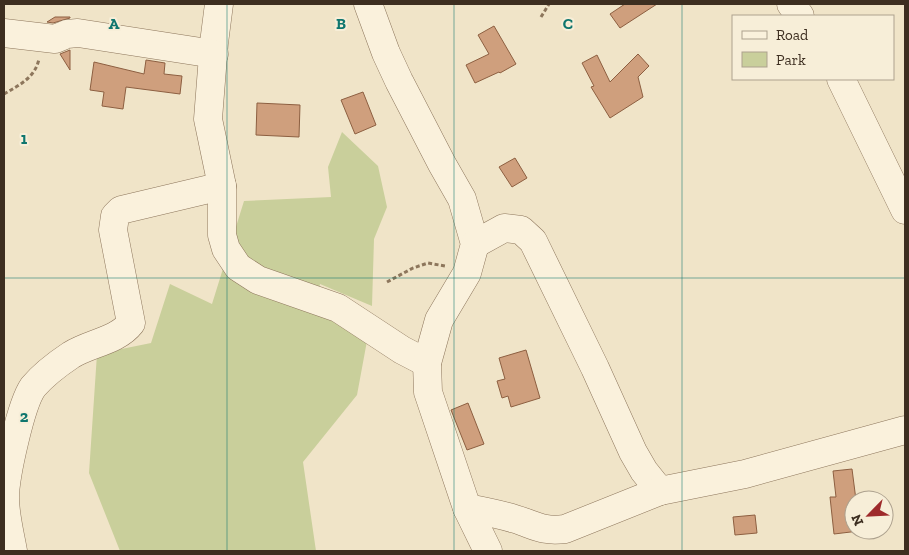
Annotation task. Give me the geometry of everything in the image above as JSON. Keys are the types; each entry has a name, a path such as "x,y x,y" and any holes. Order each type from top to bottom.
{"street":[{"path":"219,4 208,119 222,186 222,235 226,248 238,267 258,280 338,308 402,350 427,363"},
{"path":"368,4 386,53 399,80 462,199 474,244 467,273 439,320 427,363 428,392 467,508 488,551"},
{"path":"791,4 799,15"},
{"path":"4,33 55,39 67,34 78,33 214,54"},
{"path":"841,80 905,210"},
{"path":"13,551 5,499 7,474 24,410 32,389 49,369 77,351 118,334 131,323 113,230 115,216 121,210 222,186"},
{"path":"474,244 504,228 521,230 533,241 595,368 633,452 644,471 660,491"},
{"path":"467,508 515,519 545,530 565,529 660,491 744,474 905,430"}],"path":[{"path":"541,17 549,4"},
{"path":"4,94 31,77 38,67 43,38"},
{"path":"386,282 413,268 428,264 448,266 467,273"}],"green space":[{"path":"342,132 378,166 387,207 374,239 372,306 320,284 317,307 369,330 357,395 303,462 316,551 120,551 89,473 97,354 151,343 170,284 212,304 244,201 331,197 328,167"}],"building":[{"path":"625,4 657,4 620,28 610,14"},
{"path":"55,17 70,18 53,23 47,22"},
{"path":"494,26 516,64 475,83 466,65 489,54 478,35"},
{"path":"70,50 70,70 60,54"},
{"path":"638,54 649,66 638,77 643,97 610,118 591,87 594,86 582,63 597,55 610,82"},
{"path":"146,60 165,63 164,74 182,76 180,94 126,87 123,109 102,106 104,92 90,90 94,62 144,74"},
{"path":"363,92 376,125 355,134 341,100"},
{"path":"257,103 300,105 299,137 256,135"},
{"path":"515,158 527,178 512,187 499,167"},
{"path":"526,350 540,398 511,407 508,396 502,398 497,381 505,379 499,358"},
{"path":"468,403 484,444 467,450 451,410"},
{"path":"852,469 855,490 844,490 844,533 834,534 830,497 836,497 833,471"},
{"path":"755,515 757,533 735,535 733,517"}]}
